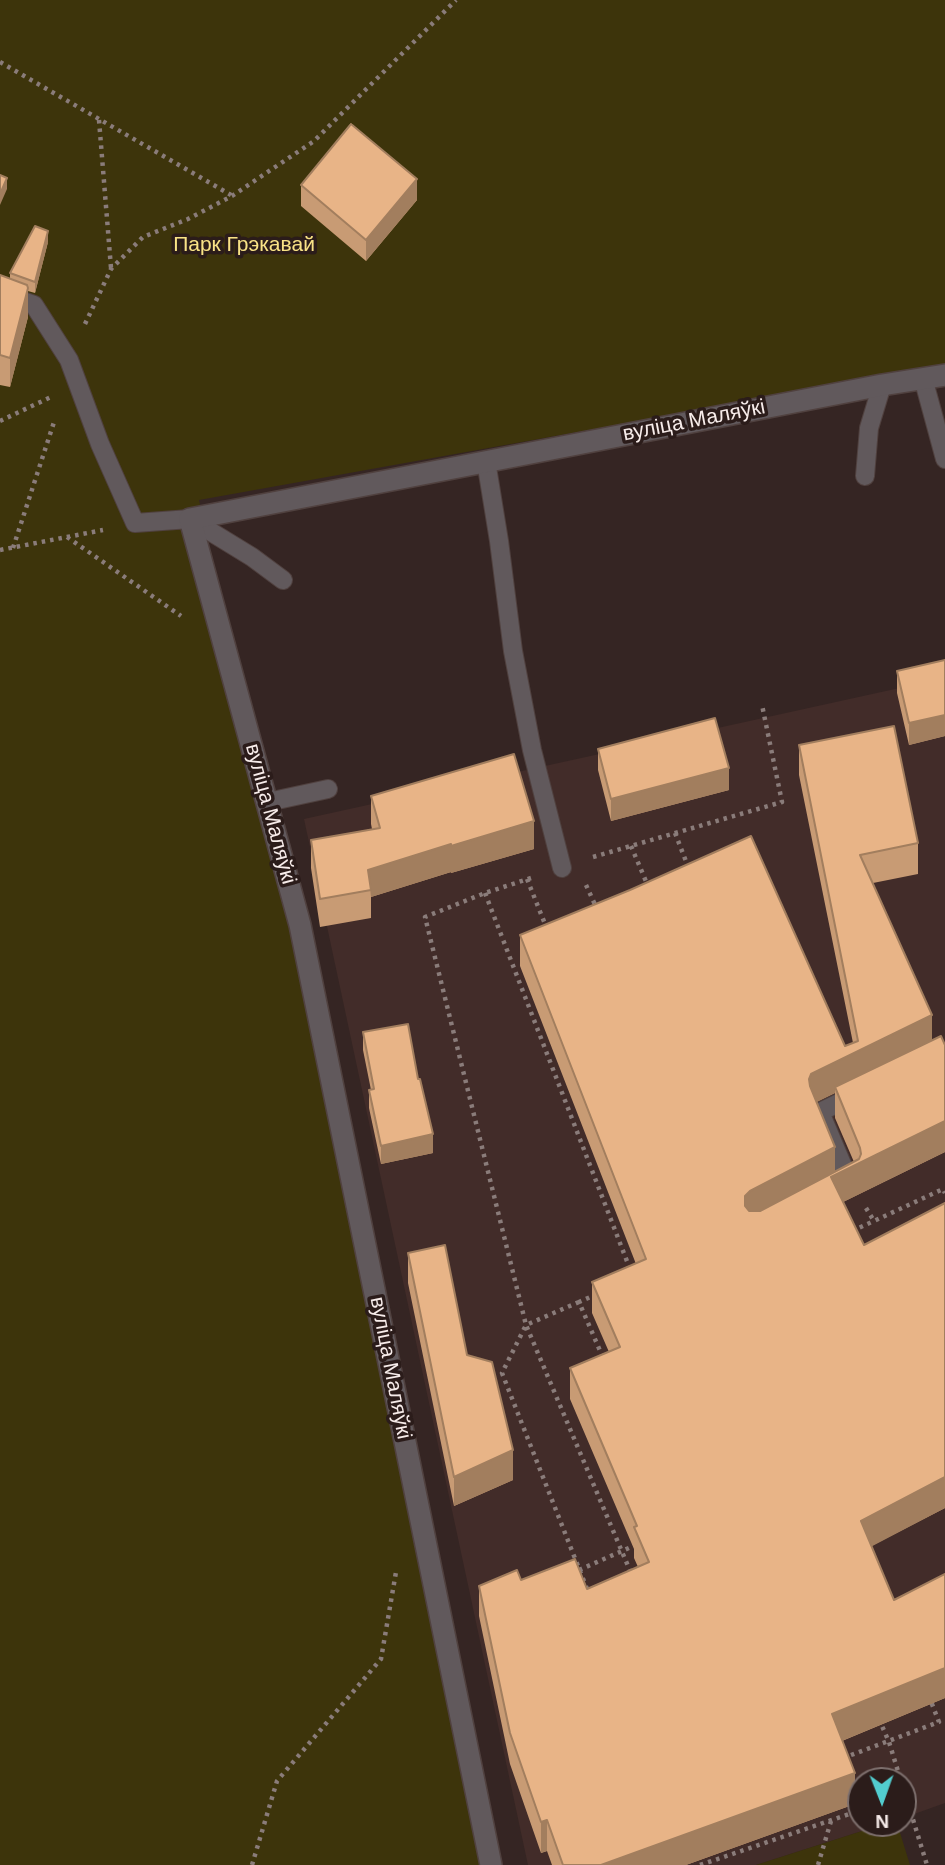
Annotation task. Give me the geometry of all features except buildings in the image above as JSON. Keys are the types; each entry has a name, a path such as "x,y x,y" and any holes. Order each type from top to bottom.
{"street":[{"name":"вуліца Маляўкі","path":"491,1865 300,925 190,519 945,375"}],"lane":[{"path":"0,293 34,305 69,360 100,444 135,523 190,519 283,580"},
{"path":"923,378 945,459"},
{"path":"865,476 869,428 882,385"},
{"path":"486,461 513,651 532,750 562,868"},
{"path":"268,802 328,789"},
{"path":"827,1195 850,1183 820,1112 869,1089"}],"path":[{"path":"0,421 65,391 69,360 111,269 143,237 188,219 232,196 314,141 456,0"},
{"path":"0,62 232,196"},
{"path":"99,119 111,269"},
{"path":"13,548 56,417"},
{"path":"0,550 135,523"},
{"path":"67,537 186,620"},
{"path":"762,705 782,802"},
{"path":"675,834 690,871"},
{"path":"631,846 653,897"},
{"path":"582,873 600,917"},
{"path":"527,879 547,930"},
{"path":"485,893 634,1279"},
{"path":"456,1043 526,1325 632,1576"},
{"path":"850,1183 874,1221"},
{"path":"851,1232 943,1189 945,1193"},
{"path":"589,1594 502,1373 526,1325 601,1293"},
{"path":"579,1302 606,1365"},
{"path":"567,1574 643,1542"},
{"path":"252,1865 277,1781 381,1659 397,1568"},
{"path":"837,1760 939,1722 929,1697"},
{"path":"878,1717 897,1767"},
{"path":"700,1865 847,1815"},
{"path":"817,1865 831,1821"},
{"path":"917,1835 927,1865"}],"shaded area":[{"path":"945,678 945,1803 917,1813 917,1767 847,1767 847,1836 756,1865 528,1865 304,819"}],"green space":[{"name":"Парк Грэкавай","path":"0,0 945,0 945,366 199,500 492,1865 0,1865"},
{"path":"847,1836 901,1837 910,1865 756,1865"}]}
